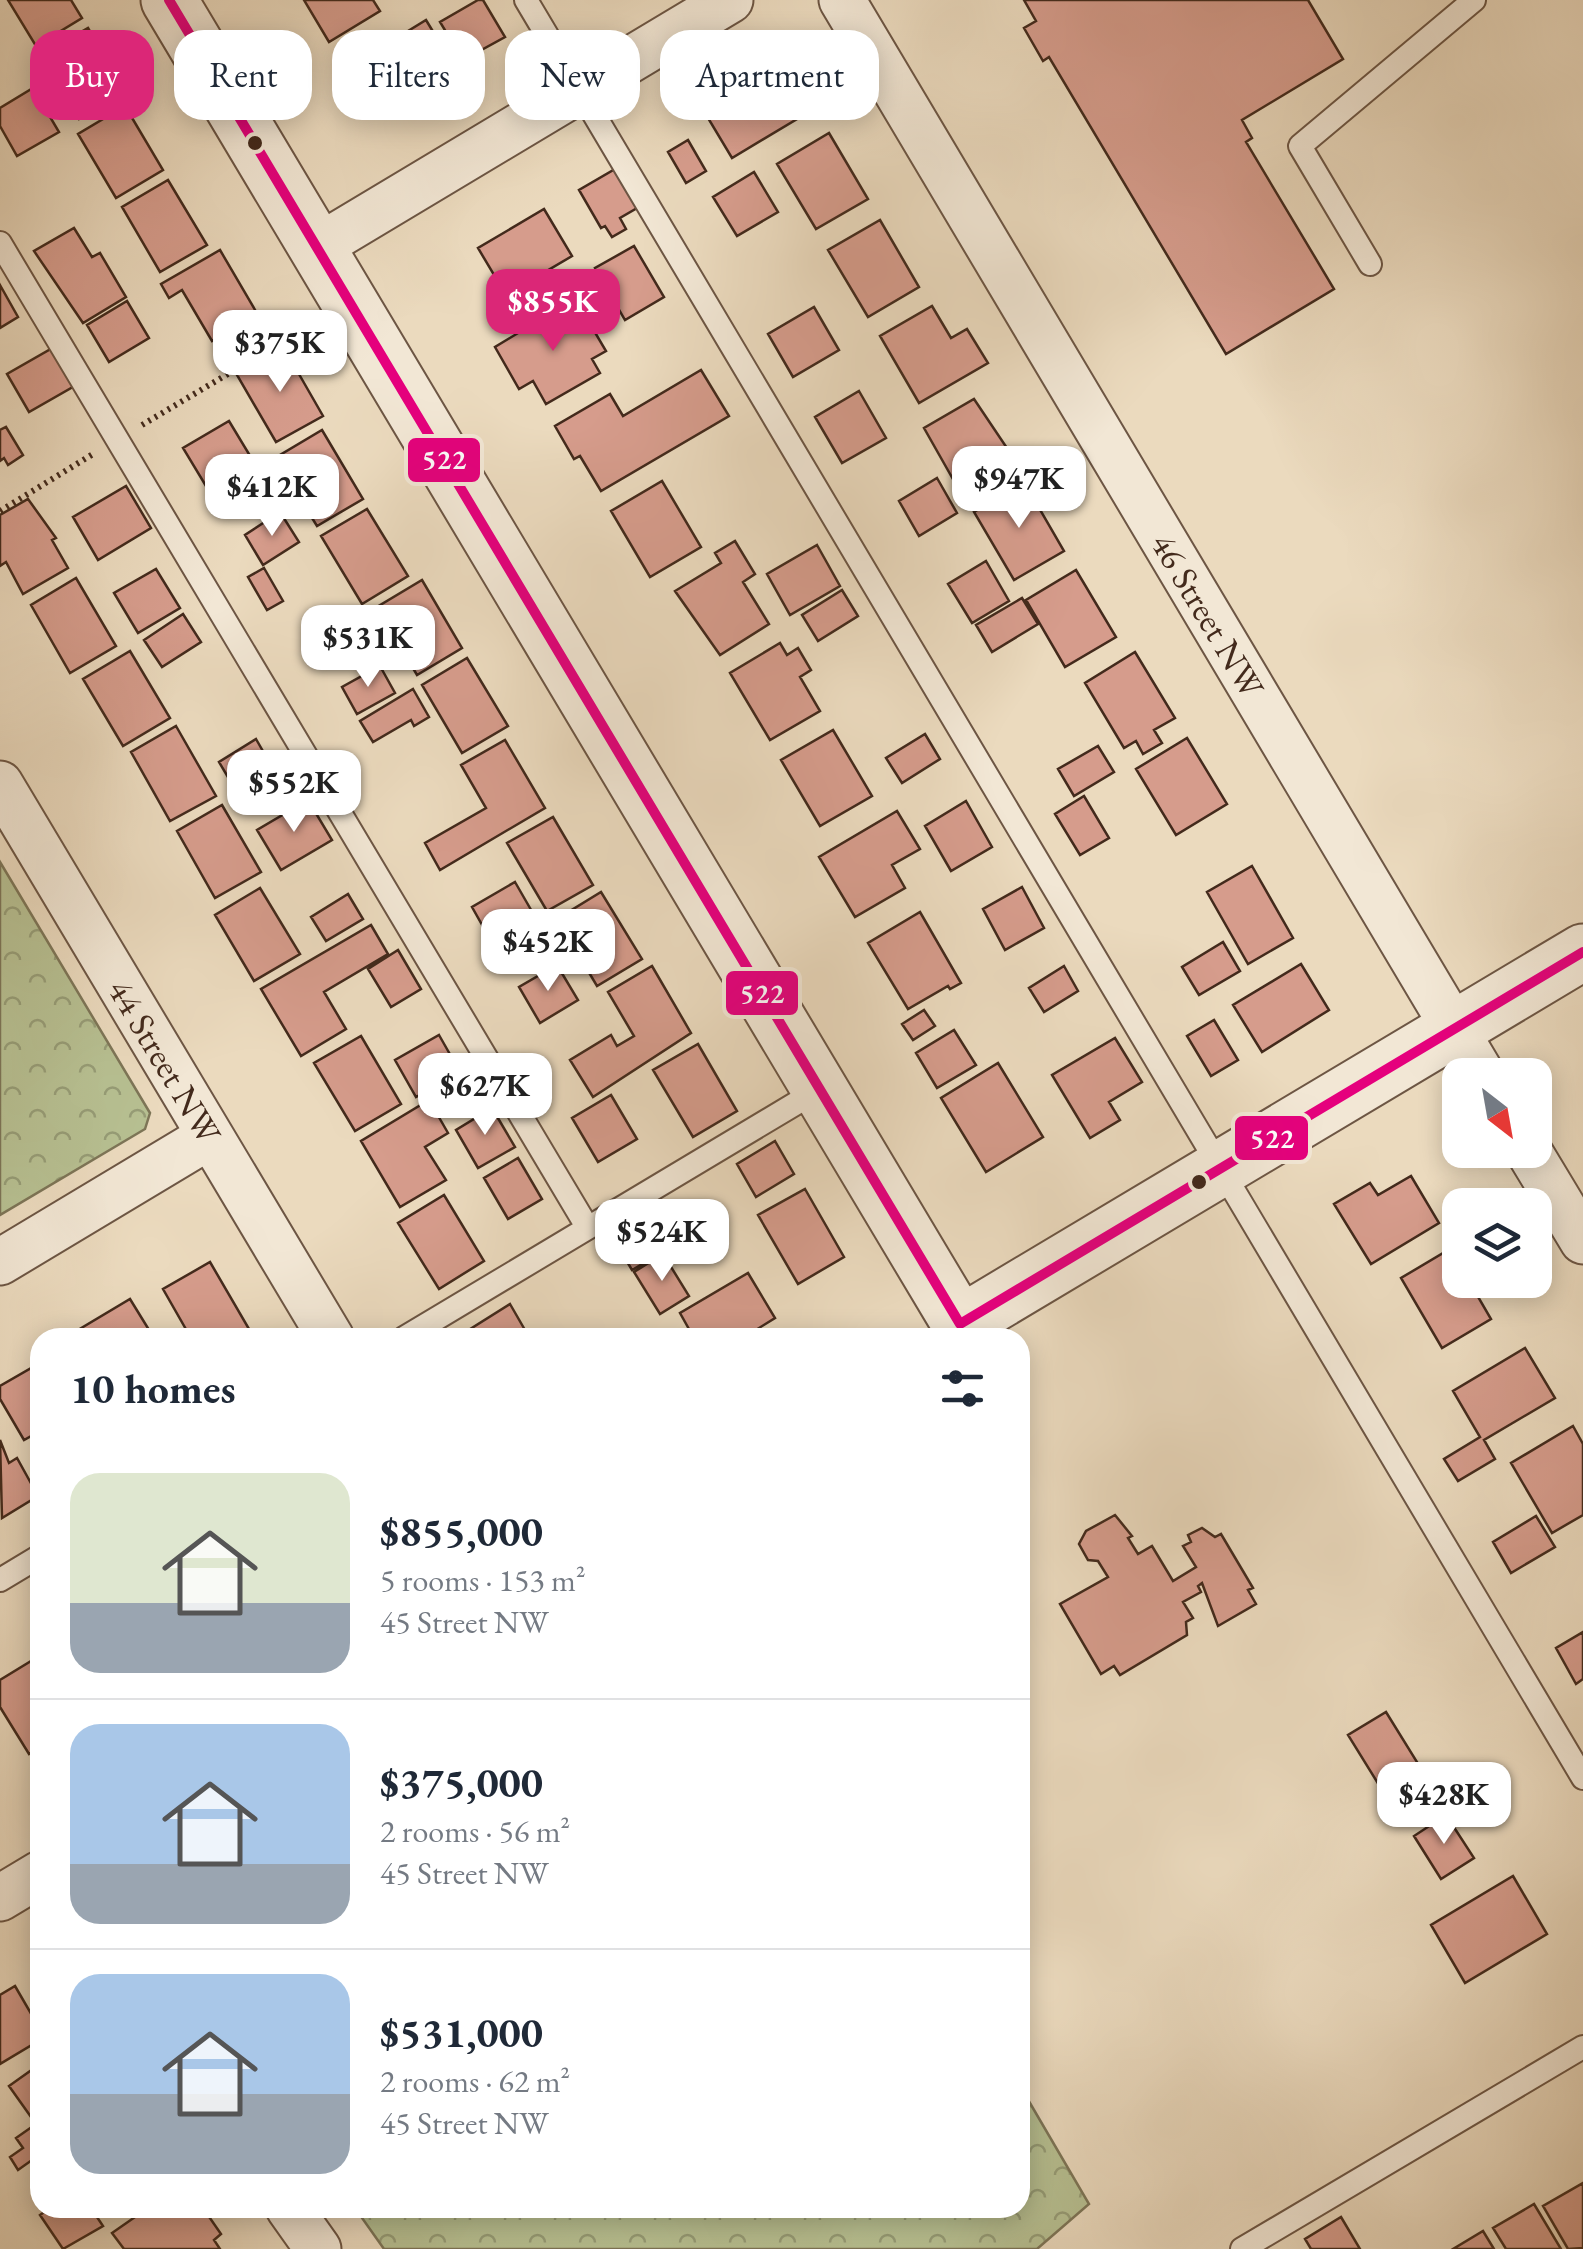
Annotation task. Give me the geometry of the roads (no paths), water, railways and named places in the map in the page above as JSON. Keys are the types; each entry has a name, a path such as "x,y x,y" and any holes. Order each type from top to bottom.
{"street":[{"path":"169,0 820,1089 947,1328"},
{"path":"640,53 730,0"},
{"name":"46 Street NW","path":"842,0 1472,1058"},
{"path":"316,248 529,120"},
{"name":"44 Street NW","path":"0,784 325,1328"},
{"path":"954,1328 1583,952"},
{"path":"0,1262 210,1136"},
{"path":"1539,1168 1583,1241"},
{"path":"0,1898 30,1880"},
{"path":"296,2218 318,2249"}],"lane":[{"path":"526,0 544,30"},
{"path":"1370,264 1300,146 1474,0"},
{"path":"598,120 1218,1170 1583,1778"},
{"path":"0,243 586,1225"},
{"path":"420,1328 586,1225 820,1089"},
{"path":"0,1580 30,1562"},
{"path":"1242,2249 1583,2047"}]}
